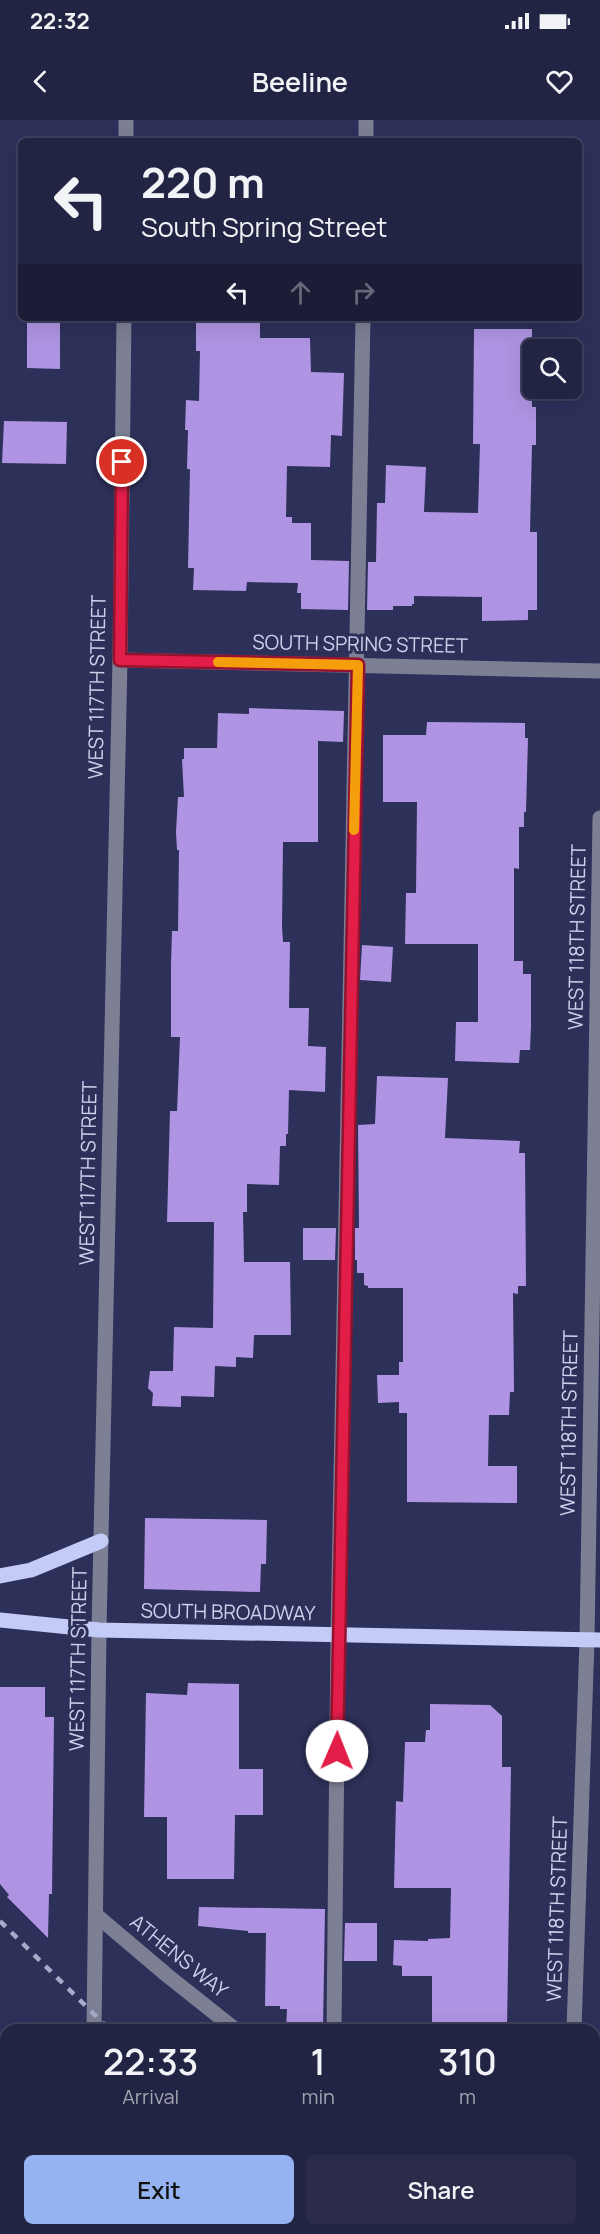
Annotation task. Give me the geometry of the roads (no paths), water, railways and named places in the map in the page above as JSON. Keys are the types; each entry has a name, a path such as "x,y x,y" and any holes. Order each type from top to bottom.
{"main road":[{"path":"0,1576 31,1570 101,1541"},
{"name":"SOUTH BROADWAY","path":"0,1620 99,1630 593,1640"}],"street":[{"path":"126,120 126,138"},
{"path":"366,120 366,138"},
{"name":"WEST 117TH STREET","path":"94,2024 99,1630 120,660 124,321"},
{"path":"334,2024 338,1635 363,321"},
{"name":"SOUTH SPRING STREET","path":"120,660 600,671"},
{"name":"WEST 118TH STREET","path":"574,2024 593,1640 600,818"},
{"name":"ATHENS WAY","path":"96,1915 228,2024"}],"railway":[{"path":"0,1921 104,2024"}]}
